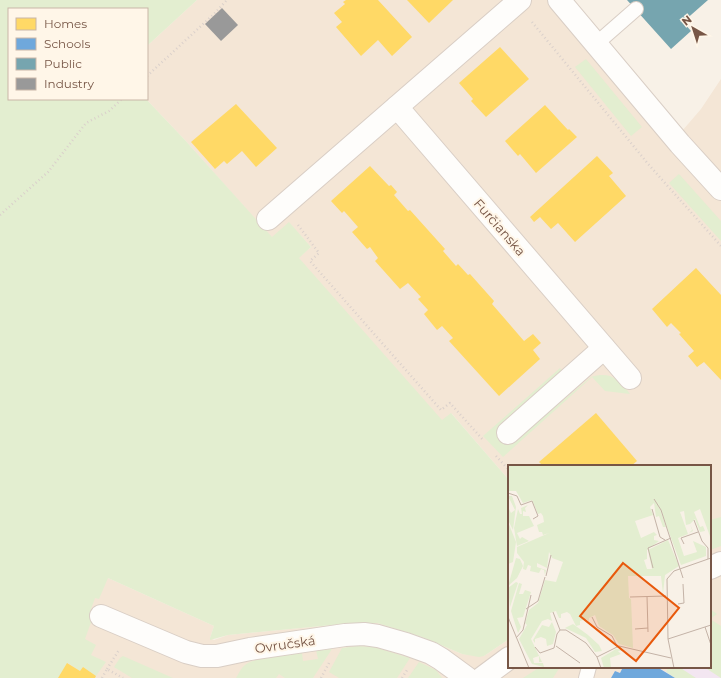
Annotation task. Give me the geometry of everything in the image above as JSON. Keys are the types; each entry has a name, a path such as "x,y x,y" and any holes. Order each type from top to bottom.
{"street":[{"path":"559,0 680,144 721,189"},
{"path":"276,212 518,2"},
{"name":"Furčianska","path":"397,107 630,378"},
{"path":"508,433 604,348"},
{"path":"711,568 721,563"},
{"name":"Ovručská","path":"101,616 186,652 202,656 217,656 250,649 345,635 364,634 378,636 431,653 442,659 467,678"},
{"path":"482,678 508,659"}],"lane":[{"path":"596,44 636,9"},
{"path":"586,678 589,668"}],"path":[{"path":"148,75 227,0"},
{"path":"518,2 649,165 721,246"},
{"path":"0,215 48,172 86,123 109,111 121,100"},
{"path":"276,212 319,253 310,260 441,410 450,403 485,443"},
{"path":"495,454 508,469"},
{"path":"102,678 108,669 123,678"}],"shaded area":[{"path":"197,0 559,0 676,138 701,109 721,79 721,678 0,678 0,566 108,578 214,626 210,638 214,640 228,635 353,623 377,623 422,637 462,654 484,656 508,640 508,668 711,668 711,465 508,465 508,479 452,414 442,421 298,258 311,247 289,223 272,238 184,139 147,100 148,45"},
{"path":"721,626 721,678 611,678 615,671 620,673 622,668 659,668 666,672 668,668 711,668"}],"green space":[{"path":"0,0 197,0 148,45 148,8 8,8 8,100 147,100 272,237 289,222 311,247 299,258 442,420 451,413 508,479 508,640 484,656 479,657 462,654 422,637 377,623 353,623 228,635 210,640 214,626 108,578 99,599 95,598 90,612 94,614 85,639 96,645 91,655 106,662 96,676 83,667 80,671 68,663 58,678 0,678"},
{"path":"586,59 642,127 631,136 575,67"},
{"path":"679,174 721,221 721,241 669,183"},
{"path":"560,368 562,371 499,427 513,442 591,377 604,375 614,378 622,384 630,394 605,391 592,377 503,457 483,436"},
{"path":"721,517 721,546 711,550 711,520"},
{"path":"711,610 717,614 711,618"},
{"path":"711,620 721,626 721,678 706,668 711,668"},
{"path":"357,646 374,647 410,658 397,678 339,678 329,672 342,648"},
{"path":"332,649 313,678 285,678 279,674 276,678 236,678 244,666 249,662 302,653 303,661 318,659 316,650"},
{"path":"123,656 173,678 132,678 114,667"},
{"path":"419,662 436,670 442,678 408,678"},
{"path":"538,668 559,668 553,678 523,678"},
{"path":"668,668 681,668 696,678 675,678 666,672"}],"building: Homes":[{"path":"346,0 378,0 412,37 392,56 378,40 361,56 336,27 342,22 334,13 345,4 343,2"},
{"path":"407,0 453,0 429,23"},
{"path":"500,47 529,79 486,117 471,101 473,99 459,83"},
{"path":"236,104 277,148 256,167 242,151 227,164 224,161 215,169 191,142"},
{"path":"545,105 568,130 569,129 577,137 536,173 520,154 518,156 505,141"},
{"path":"597,156 613,173 609,176 626,196 575,242 558,223 551,229 540,217 534,222 530,217"},
{"path":"370,166 389,186 391,185 397,192 394,195 408,211 410,210 445,249 443,251 456,266 458,264 468,275 470,274 494,301 492,304 524,341 533,334 541,343 533,350 540,359 499,396 449,341 453,338 442,326 437,330 424,314 428,310 418,299 421,297 408,283 400,289 375,261 378,258 370,247 367,249 352,232 358,227 344,211 342,213 331,201"},
{"path":"696,268 721,295 721,380 704,362 697,367 688,356 694,351 679,334 681,333 671,323 667,327 652,309"},
{"path":"596,413 637,461 632,465 542,465 539,462"},
{"path":"67,663 80,671 83,667 96,676 95,678 58,678"}],"building: Schools":[{"path":"622,668 659,668 675,678 611,678 615,671 620,673"}],"building: Public":[{"path":"627,0 708,0 683,22 691,31 671,49"}],"building: Industry":[{"path":"222,8 238,25 221,41 205,24"}]}
